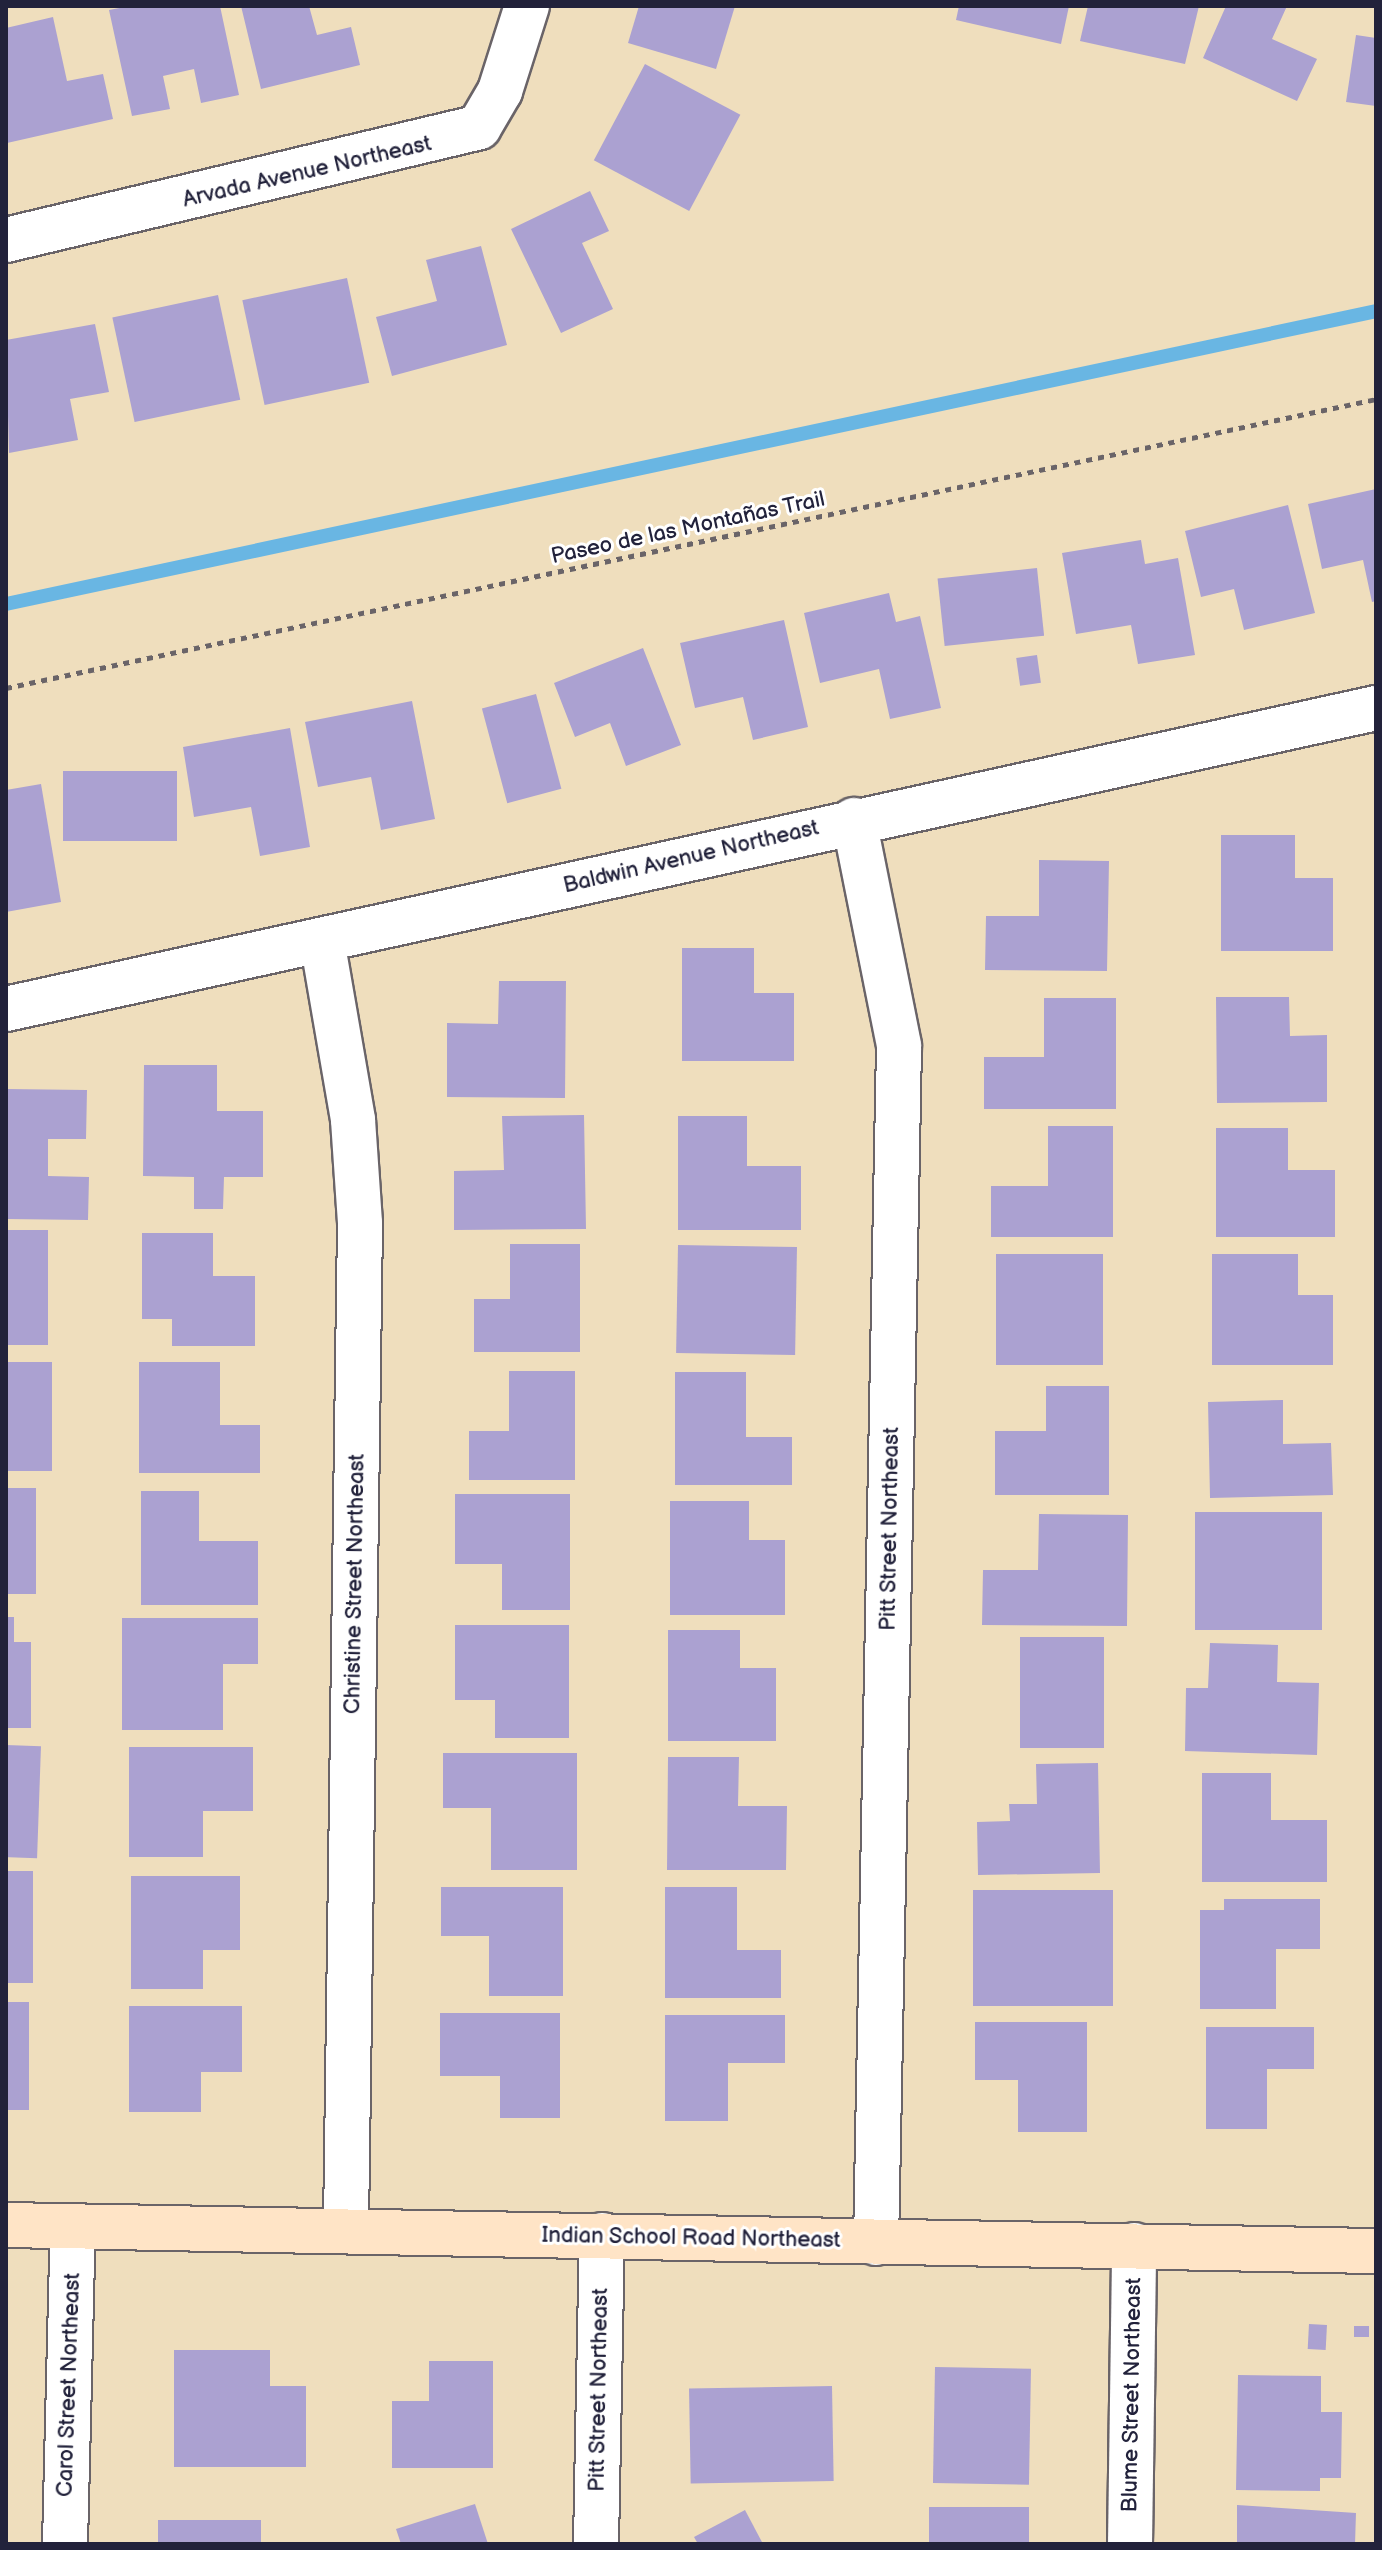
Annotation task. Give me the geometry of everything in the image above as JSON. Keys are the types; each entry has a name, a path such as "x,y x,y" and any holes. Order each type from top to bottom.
{"street":[{"name":"Arvada Avenue Northeast","path":"6,240 479,127 500,91 527,6"},
{"name":"Baldwin Avenue Northeast","path":"6,1009 854,820 1376,708"},
{"name":"Pitt Street Northeast","path":"854,820 899,1046 876,2243"},
{"name":"Christine Street Northeast","path":"322,940 353,1120 360,1223 346,2231"},
{"name":"Indian School Road Northeast","path":"6,2225 1376,2251"},
{"name":"Carol Street Northeast","path":"65,2544 73,2226"},
{"name":"Pitt Street Northeast","path":"596,2544 602,2235"},
{"name":"Blume Street Northeast","path":"1130,2544 1134,2245"}],"path":[{"name":"Paseo de las Montañas Trail","path":"6,688 1376,399"}],"building":[{"path":"130,6 220,6 239,95 201,103 194,69 163,76 170,109 132,116 109,10"},
{"path":"241,6 309,6 317,35 351,27 360,65 261,89"},
{"path":"639,6 735,6 716,69 628,43"},
{"path":"959,6 1069,6 1061,44 956,20"},
{"path":"1088,6 1199,6 1185,64 1080,41"},
{"path":"1226,6 1287,6 1272,39 1317,59 1297,101 1203,58"},
{"path":"53,17 67,81 103,74 113,119 7,143 6,28"},
{"path":"1356,35 1376,38 1376,106 1346,102"},
{"path":"645,64 740,115 689,211 594,160"},
{"path":"590,191 609,231 582,243 613,309 561,333 511,229"},
{"path":"481,246 507,345 392,376 376,317 437,301 426,260"},
{"path":"347,278 369,383 265,405 242,300"},
{"path":"218,295 240,400 135,422 112,317"},
{"path":"95,324 109,392 70,399 78,440 9,453 6,340"},
{"path":"1376,489 1376,601 1372,602 1363,560 1322,569 1308,504"},
{"path":"1288,505 1315,613 1244,630 1234,589 1201,597 1185,531"},
{"path":"1141,540 1145,564 1178,558 1195,655 1138,664 1131,625 1076,634 1062,553"},
{"path":"1037,568 1044,636 945,646 938,578"},
{"path":"889,593 896,622 920,616 941,708 890,719 879,669 820,683 804,613"},
{"path":"784,620 808,727 753,740 743,697 695,708 680,643"},
{"path":"643,648 681,745 626,766 610,723 575,737 554,683"},
{"path":"1037,655 1041,683 1020,686 1016,658"},
{"path":"536,694 561,789 507,803 482,708"},
{"path":"412,701 435,819 381,830 371,777 318,787 305,722"},
{"path":"290,728 310,847 260,856 251,807 194,817 183,747"},
{"path":"63,771 177,771 177,841 63,841"},
{"path":"41,784 61,902 6,912 6,790"},
{"path":"1221,835 1295,835 1295,878 1333,878 1333,951 1221,951"},
{"path":"1039,860 1109,861 1107,971 985,970 986,916 1039,916"},
{"path":"682,948 754,948 754,993 794,993 794,1061 682,1061"},
{"path":"499,981 566,981 565,1098 447,1097 447,1023 498,1024"},
{"path":"1216,997 1289,997 1290,1036 1327,1035 1327,1102 1217,1103"},
{"path":"1044,998 1116,998 1116,1109 984,1109 984,1057 1044,1057"},
{"path":"144,1065 217,1065 217,1111 263,1111 263,1177 224,1177 223,1209 194,1209 194,1177 143,1176"},
{"path":"6,1089 87,1090 86,1139 48,1139 48,1176 89,1177 88,1220 6,1219"},
{"path":"584,1115 586,1229 454,1230 454,1171 504,1170 502,1116"},
{"path":"678,1116 747,1116 747,1166 801,1166 801,1230 678,1230"},
{"path":"1048,1126 1113,1126 1113,1237 991,1237 991,1186 1048,1186"},
{"path":"1216,1128 1288,1128 1288,1170 1335,1170 1335,1237 1216,1237"},
{"path":"6,1230 48,1230 48,1345 6,1345"},
{"path":"142,1233 213,1233 213,1276 255,1276 255,1346 172,1346 172,1319 142,1319"},
{"path":"510,1244 580,1244 580,1352 474,1352 474,1299 510,1299"},
{"path":"678,1245 797,1247 795,1355 676,1353"},
{"path":"996,1254 1103,1254 1103,1365 996,1365"},
{"path":"1212,1254 1298,1254 1298,1295 1333,1295 1333,1365 1212,1365"},
{"path":"6,1362 52,1362 52,1471 6,1471"},
{"path":"139,1362 220,1362 220,1425 260,1425 260,1473 139,1473"},
{"path":"509,1371 575,1371 575,1480 469,1480 469,1431 509,1431"},
{"path":"675,1372 746,1372 746,1437 792,1437 792,1485 675,1485"},
{"path":"1046,1386 1109,1386 1109,1495 995,1495 995,1431 1046,1431"},
{"path":"1283,1400 1283,1444 1331,1443 1333,1495 1210,1498 1208,1402"},
{"path":"6,1488 36,1488 36,1594 6,1594"},
{"path":"141,1491 199,1491 199,1541 258,1541 258,1605 141,1605"},
{"path":"455,1494 570,1494 570,1610 502,1610 502,1564 455,1564"},
{"path":"670,1501 749,1501 749,1540 785,1540 785,1615 670,1615"},
{"path":"1195,1512 1322,1512 1322,1630 1195,1630"},
{"path":"1039,1514 1128,1515 1127,1626 982,1625 983,1570 1038,1570"},
{"path":"6,1617 14,1617 14,1642 31,1642 31,1728 6,1728"},
{"path":"122,1618 258,1618 258,1664 223,1664 223,1730 122,1730"},
{"path":"455,1625 569,1625 569,1738 495,1738 495,1700 455,1700"},
{"path":"668,1630 740,1630 740,1668 776,1668 776,1741 668,1741"},
{"path":"1020,1637 1104,1637 1104,1748 1020,1748"},
{"path":"1210,1643 1278,1645 1277,1682 1319,1683 1317,1755 1185,1751 1186,1688 1208,1688"},
{"path":"6,1745 41,1746 37,1858 6,1857"},
{"path":"129,1747 253,1747 253,1811 203,1811 203,1857 129,1857"},
{"path":"443,1753 577,1753 577,1870 491,1870 491,1808 443,1808"},
{"path":"668,1757 739,1757 738,1806 787,1806 786,1870 667,1870"},
{"path":"1098,1763 1100,1873 978,1875 977,1822 1010,1821 1009,1804 1037,1804 1036,1764"},
{"path":"1202,1773 1271,1773 1271,1820 1327,1820 1327,1882 1202,1882"},
{"path":"6,1871 33,1871 33,1983 6,1983"},
{"path":"131,1876 240,1876 240,1950 203,1950 203,1989 131,1989"},
{"path":"441,1887 563,1887 563,1996 489,1996 489,1936 441,1936"},
{"path":"665,1887 737,1887 737,1950 781,1950 781,1998 665,1998"},
{"path":"973,1890 1113,1890 1113,2006 973,2006"},
{"path":"1224,1899 1320,1899 1320,1949 1276,1949 1276,2009 1200,2009 1200,1910 1224,1910"},
{"path":"6,2002 29,2002 29,2110 6,2110"},
{"path":"129,2006 242,2006 242,2072 201,2072 201,2112 129,2112"},
{"path":"440,2013 560,2013 560,2118 500,2118 500,2076 440,2076"},
{"path":"665,2015 785,2015 785,2063 728,2063 728,2121 665,2121"},
{"path":"975,2022 1087,2022 1087,2132 1018,2132 1018,2080 975,2080"},
{"path":"1206,2027 1314,2027 1314,2069 1267,2069 1267,2129 1206,2129"},
{"path":"1309,2324 1327,2325 1326,2350 1308,2349"},
{"path":"1354,2326 1369,2326 1369,2337 1354,2337"},
{"path":"174,2350 270,2350 270,2386 306,2386 306,2467 174,2467"},
{"path":"429,2361 493,2361 493,2468 392,2468 392,2401 429,2401"},
{"path":"935,2367 1031,2369 1029,2485 933,2483"},
{"path":"1238,2375 1321,2376 1321,2412 1342,2412 1341,2478 1320,2478 1320,2491 1236,2490"},
{"path":"832,2386 834,2481 691,2483 689,2388"},
{"path":"475,2504 488,2544 401,2544 396,2529"},
{"path":"1237,2505 1356,2513 1355,2544 1237,2544"},
{"path":"929,2507 1029,2507 1029,2544 929,2544"},
{"path":"745,2510 763,2544 698,2544 694,2537"},
{"path":"158,2520 261,2520 261,2544 158,2544"}],"waterway":[{"path":"6,604 1376,311"}]}
